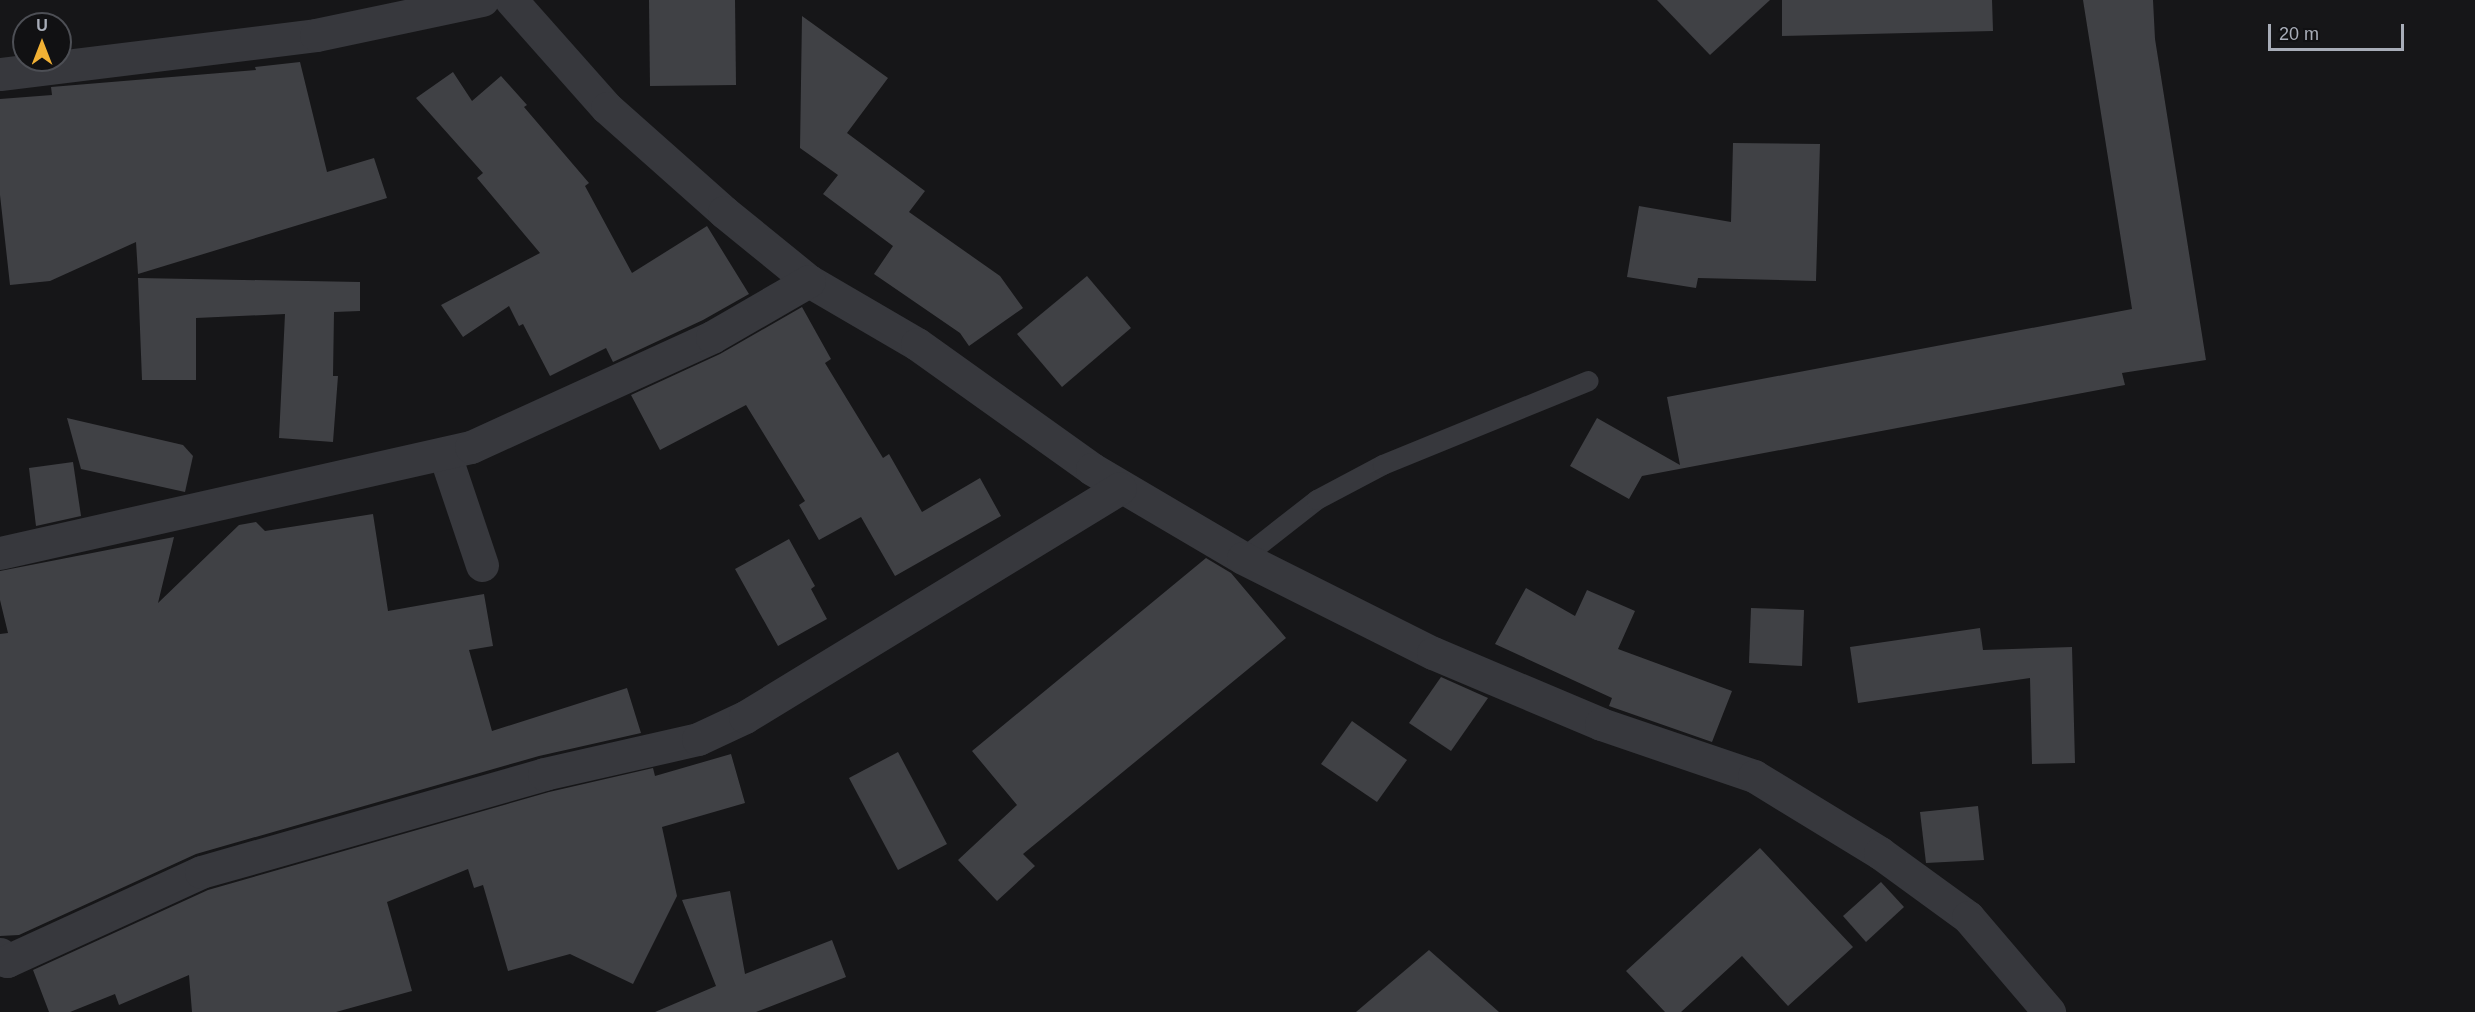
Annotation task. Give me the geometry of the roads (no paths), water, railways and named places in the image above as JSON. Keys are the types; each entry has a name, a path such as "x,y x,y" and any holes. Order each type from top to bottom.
{"street":[{"path":"0,74 316,35 482,0"},
{"path":"511,0 607,108 676,171 809,280 917,344 1120,488 1243,558 1454,662 1601,724 1754,776 1880,853 1968,917 2049,1012"},
{"path":"0,552 456,451 712,338 809,280"},
{"path":"456,451 482,565"},
{"path":"0,954 7,961 201,872 544,774 680,740 698,738 745,717 1120,488"}],"lane":[{"path":"1243,558 1317,500 1383,465 1589,381"}]}
